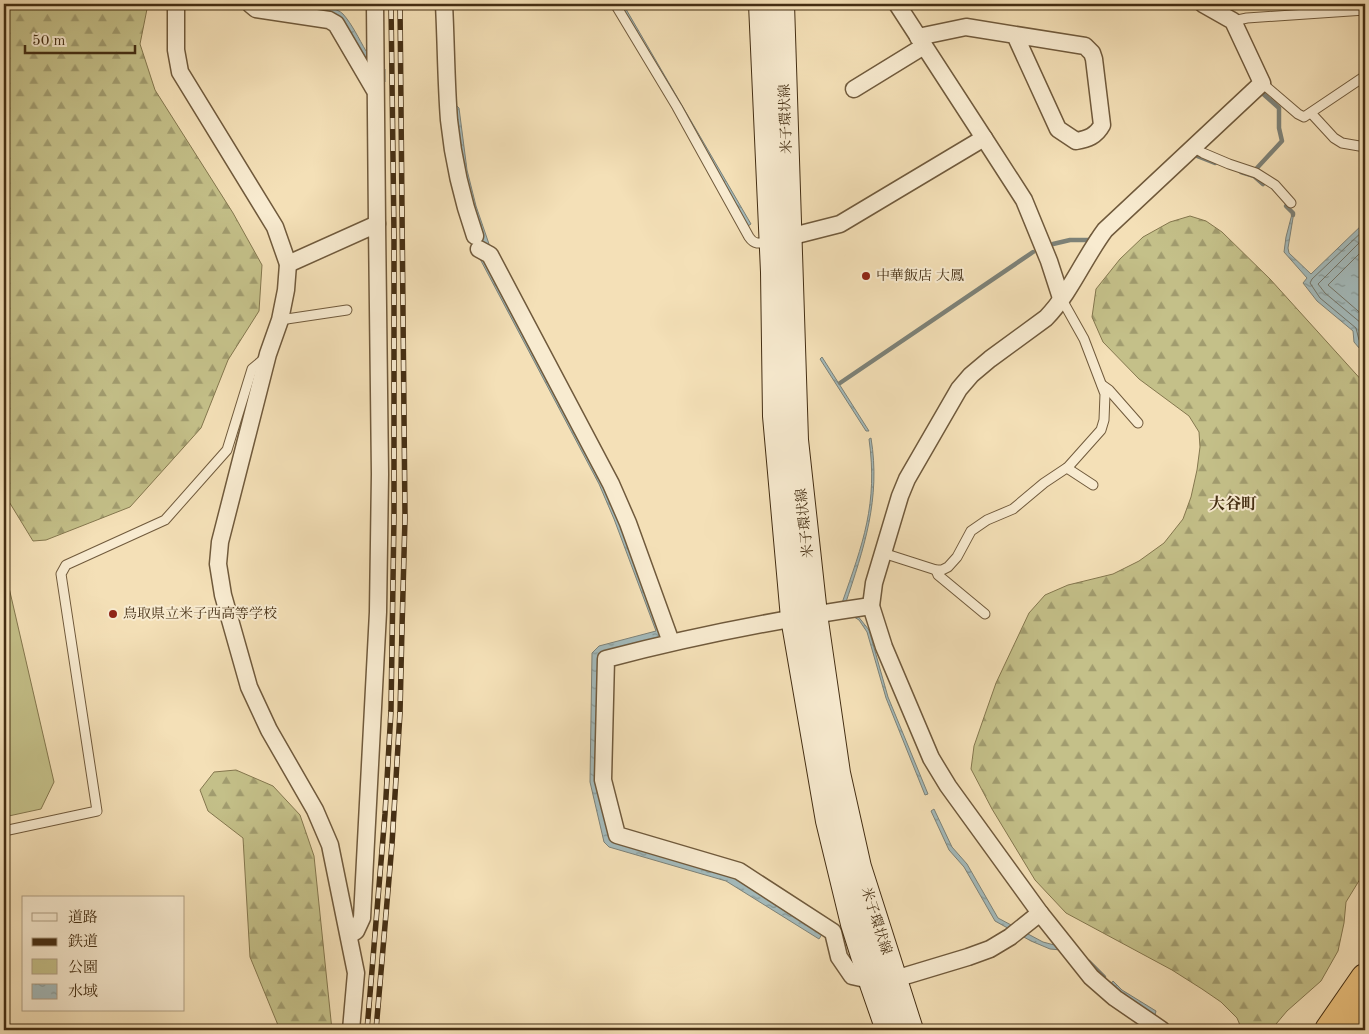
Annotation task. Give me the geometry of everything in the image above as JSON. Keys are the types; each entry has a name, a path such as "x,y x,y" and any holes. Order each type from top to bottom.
{"highway":[{"path":"1329,1030 1365,978"},
{"path":"1350,1030 1365,1007"},
{"path":"1361,1030 1365,1023"}],"main road":[{"name":"米子環状線","path":"761,4 796,440 804,616 828,821 870,980 888,1030"},
{"name":"米子環状線","path":"781,239 782,4"},
{"name":"米子環状線","path":"804,616 859,867 911,1030"}],"street":[{"path":"176,4 176,50 180,72 276,228 288,264 286,290 280,320 268,354 220,542 218,564 223,594 249,687 269,730 315,810 330,845 356,973 351,1030"},
{"path":"250,4 256,9 329,20 336,24 375,91"},
{"path":"349,935 356,931 362,918 378,612 380,464 375,4"},
{"path":"444,4 449,120 456,169 467,212 481,247 611,484 628,523 671,642"},
{"path":"897,4 1024,200 1049,261 1061,298"},
{"path":"1162,1030 1115,998 1091,977 1040,913 948,786 930,758 884,647 871,606 874,583 900,496 907,479 959,389 971,375 990,359 1054,310 1083,268 1095,244 1105,230 1262,83 1233,21 1203,4"},
{"path":"854,89 921,41 966,27 1085,46 1092,53 1102,125 1095,134 1086,140 1076,141 1058,129 1015,35"},
{"path":"781,239 840,224 984,138"},
{"path":"288,264 378,224"},
{"path":"871,606 804,616 671,642 606,660 603,780 617,835 739,871 833,932 840,957 852,976 870,980 894,978 990,949 1024,927 1040,913"}],"lane":[{"path":"615,4 677,107 749,237 756,244 781,239"},
{"path":"1233,21 1247,18 1365,10"},
{"path":"1262,83 1304,117 1365,76"},
{"path":"1311,113 1334,138 1342,143 1365,147"},
{"path":"1193,147 1203,153 1256,173 1275,185 1291,203"},
{"path":"883,553 936,570 948,568 957,557 971,531 988,520 1013,509 1067,468 1101,430 1104,420 1105,394 1084,339 1061,298"},
{"path":"280,320 347,310"},
{"path":"4,831 97,811 61,574 66,565 165,520 227,450 252,369 268,354"},
{"path":"1101,385 1106,387 1138,423"},
{"path":"1067,468 1093,485"},
{"path":"936,570 938,575 985,614"}],"green space":[{"path":"4,4 148,4 140,44 155,90 233,213 262,265 259,311 228,360 201,428 130,507 46,540 33,541 4,496"},
{"path":"1190,216 1206,221 1222,232 1270,279 1365,384 1365,871 1346,902 1338,951 1321,981 1287,1011 1271,1030 1242,1030 1237,1018 1221,1002 1202,989 1172,970 1066,913 1035,880 992,809 971,769 974,746 996,683 1029,613 1045,595 1068,585 1113,574 1139,561 1164,543 1183,519 1191,497 1197,470 1200,447 1199,432 1189,416 1139,379 1103,342 1092,317 1096,289 1120,259 1143,237 1170,222"},
{"path":"4,566 54,782 41,809 4,817"},
{"path":"236,770 273,786 300,815 314,856 332,1030 280,1030 250,957 243,838 208,811 200,790 214,772"}],"water":[{"path":"254,4 314,5 327,7 343,14 366,51 371,55 370,57 385,69 385,82 370,68 338,21"},
{"path":"620,4 623,4 751,224 748,226"},
{"path":"453,102 459,108 467,170 476,206 489,244 486,258 608,486 666,638 601,655 612,839 738,876 824,931 819,939 726,881 609,847 604,842 590,782 592,653 599,646 656,631 599,484 479,257"},
{"path":"1291,210 1294,212 1288,248 1289,253 1311,274 1365,222 1365,355 1354,342 1353,331 1317,301 1303,283 1307,278 1284,252 1292,214"},
{"path":"822,357 869,431 866,431 820,359"},
{"path":"871,438 874,482 869,523 845,605 842,603 862,542 870,504 872,484 869,439"},
{"path":"857,615 869,630 888,697 928,794 925,795 886,698 867,632 859,620 854,617"},
{"path":"934,809 952,847 967,864 998,918 1043,942 1058,946 1061,950 1050,949 1031,941 995,921 964,867 949,850 931,811"},
{"path":"1113,981 1122,990 1156,1011 1155,1015 1110,985"}],"waterway":[{"path":"1257,168 1282,141 1279,128 1279,108 1261,92"},
{"path":"1192,154 1215,163"},
{"path":"1241,172 1254,176 1263,184"},
{"path":"1286,206 1293,215"},
{"path":"1053,244 1070,240 1090,240 1092,236"},
{"path":"840,383 1033,252"},
{"path":"1089,962 1104,977"}],"railway":[{"path":"367,1030 385,814 391,711 394,516 394,235 391,4"},
{"path":"376,1030 392,844 400,713 405,518 400,4"}],"place":[{"name":"中華飯店 大鳳","path":"866,276"},
{"name":"鳥取県立米子西高等学校","path":"113,614"}],"district":[{"name":"大谷町","path":"1233,505"}]}
